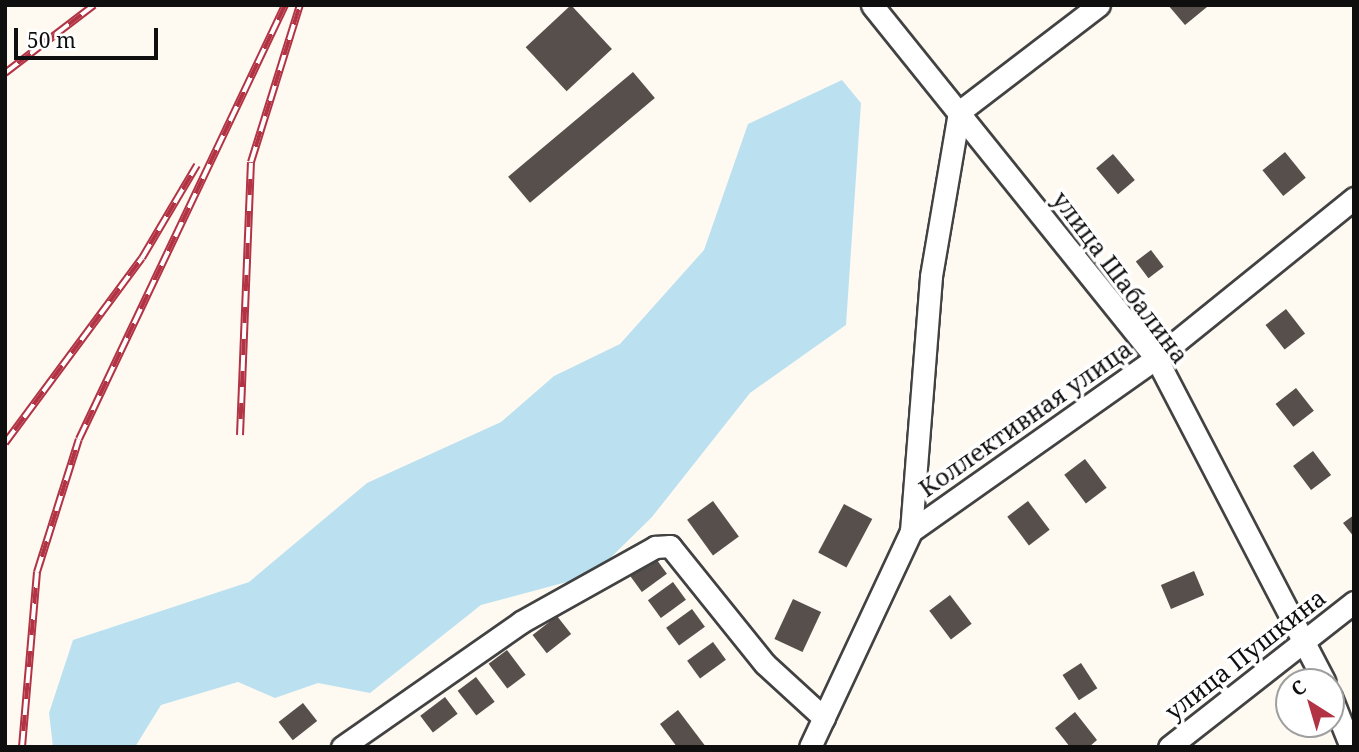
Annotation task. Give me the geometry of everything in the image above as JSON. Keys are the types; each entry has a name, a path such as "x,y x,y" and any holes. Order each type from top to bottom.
{"street":[{"name":"улица Шабалина","path":"872,5 1156,358 1307,638 1319,668"},
{"path":"911,531 931,276 959,113 1099,5"},
{"name":"Коллективная улица","path":"810,747 911,531 1156,358 1354,198"},
{"path":"342,747 522,622 654,547 670,546 765,664 824,718"},
{"name":"улица Пушкина","path":"1169,747 1354,602"}],"water":[{"path":"842,80 861,103 846,325 750,393 652,517 593,575 481,605 370,693 318,683 275,698 238,682 161,705 135,747 53,747 49,713 73,640 249,582 367,483 501,422 554,376 620,344 704,250 748,124"}],"building":[{"path":"571,5 612,49 567,91 526,47"},
{"path":"1168,5 1206,5 1207,7 1185,25"},
{"path":"633,72 655,98 530,203 508,177"},
{"path":"1285,152 1306,178 1283,196 1262,170"},
{"path":"1113,154 1135,180 1118,194 1096,168"},
{"path":"1151,250 1164,267 1148,278 1136,261"},
{"path":"1286,309 1305,333 1285,349 1266,325"},
{"path":"1296,388 1314,411 1293,427 1276,404"},
{"path":"1313,451 1331,475 1311,490 1293,466"},
{"path":"1085,459 1107,488 1086,503 1064,475"},
{"path":"713,501 739,537 713,555 687,520"},
{"path":"1028,501 1050,530 1029,545 1007,517"},
{"path":"844,504 872,519 846,568 818,553"},
{"path":"1354,515 1354,537 1343,523"},
{"path":"654,556 667,574 642,592 629,574"},
{"path":"1194,571 1204,595 1171,609 1161,585"},
{"path":"673,582 686,600 661,618 648,600"},
{"path":"950,595 972,624 951,639 929,611"},
{"path":"793,599 821,612 803,652 774,639"},
{"path":"692,609 705,627 679,646 666,628"},
{"path":"557,616 571,634 547,653 533,635"},
{"path":"713,642 726,660 700,679 687,661"},
{"path":"507,650 526,675 507,689 489,664"},
{"path":"1081,663 1097,688 1079,700 1063,675"},
{"path":"476,677 495,702 476,716 458,691"},
{"path":"445,697 458,714 433,732 420,716"},
{"path":"303,703 317,721 293,740 279,722"},
{"path":"678,710 706,747 677,747 660,724"},
{"path":"1075,712 1097,740 1089,747 1070,747 1055,728"}],"railway":[{"path":"5,73 94,5"},
{"path":"22,747 37,572 79,439 285,5"},
{"path":"240,435 251,162 300,5"},
{"path":"5,443 142,258 197,165"}]}
